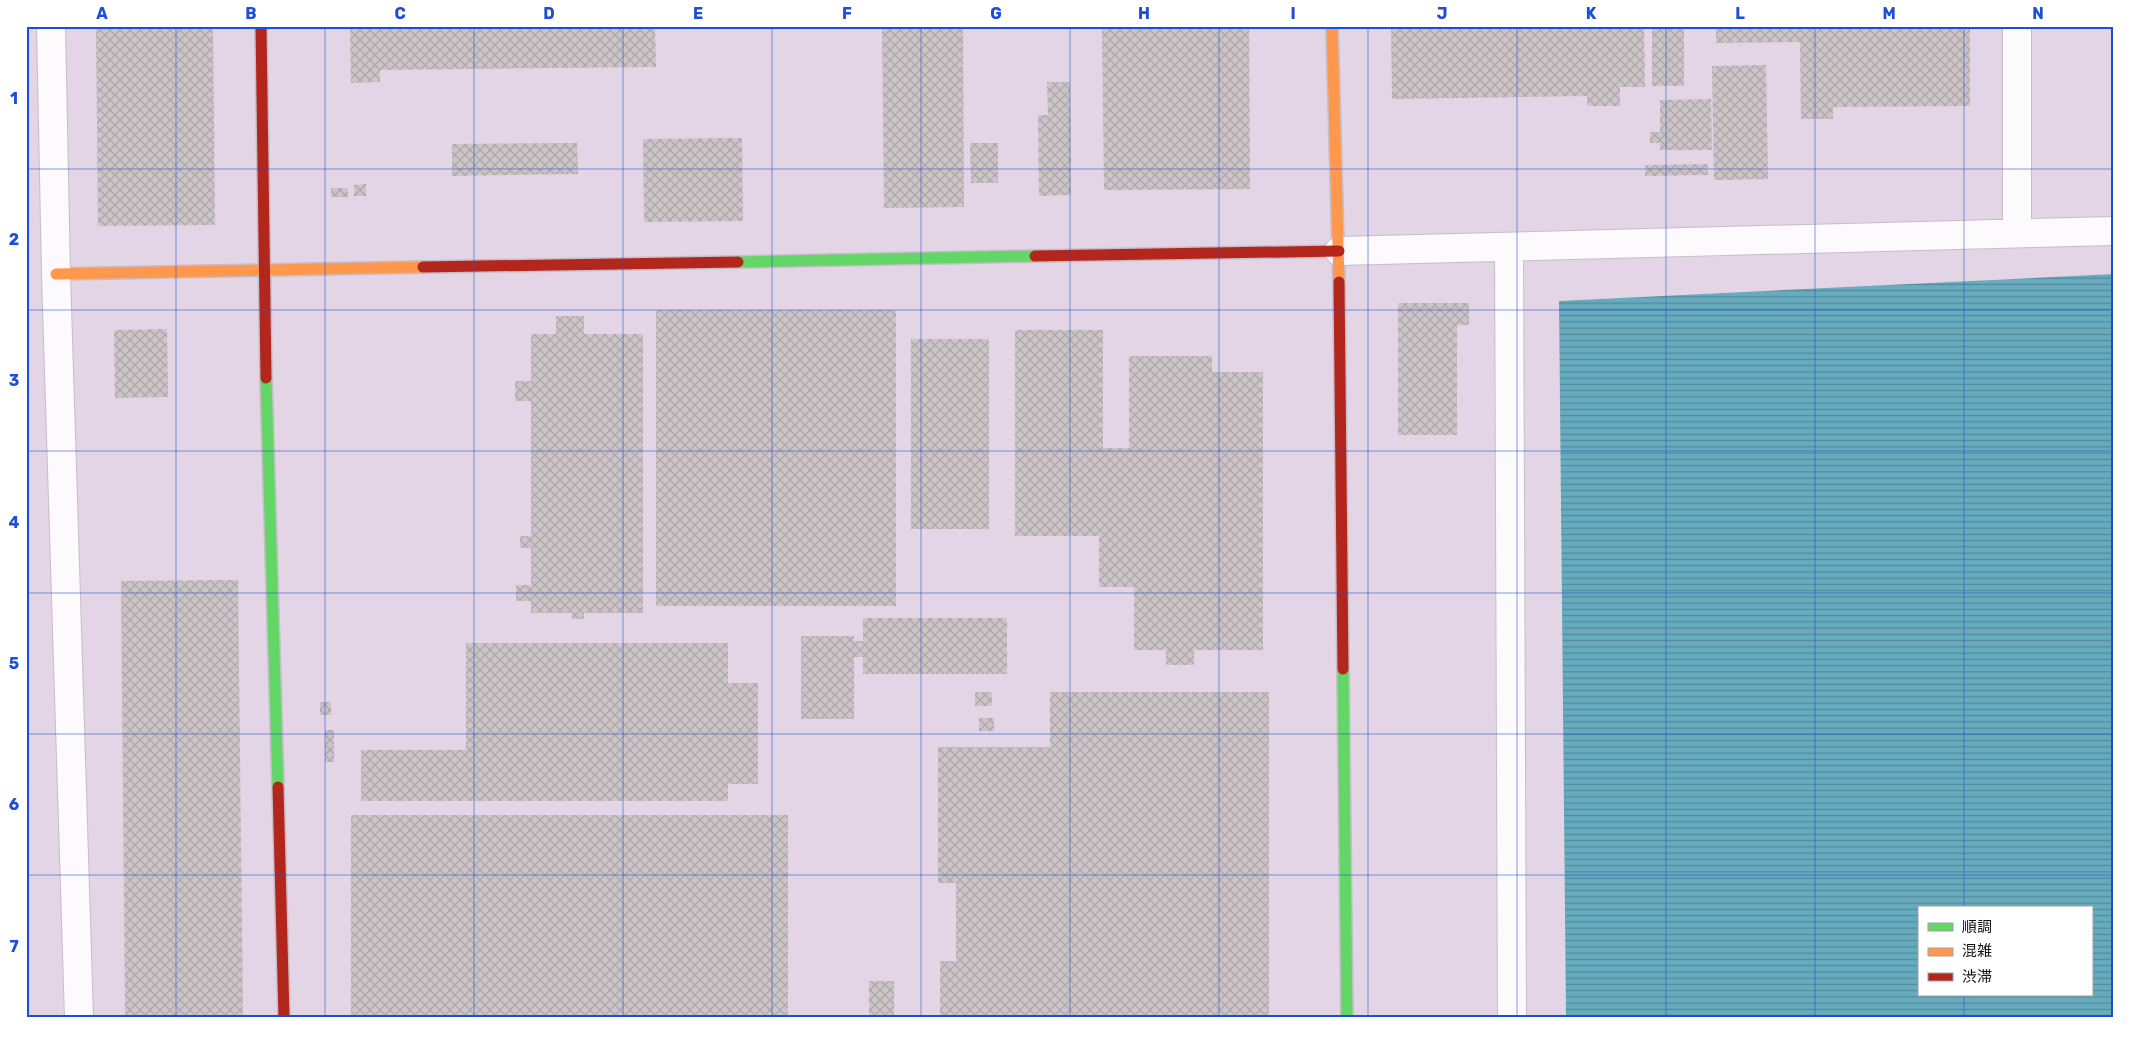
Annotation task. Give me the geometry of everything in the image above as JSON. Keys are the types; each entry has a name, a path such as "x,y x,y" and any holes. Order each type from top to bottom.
{"street":[{"path":"51,26 56,274 79,1018"},
{"path":"261,26 263,269 284,1018"},
{"path":"1332,26 1339,251 1347,1018"},
{"path":"2017,26 2017,233"},
{"path":"56,274 1339,251 2114,231"},
{"path":"1508,247 1512,1018"}],"shaded area":[{"path":"26,26 2114,26 2114,274 1559,301 1566,1018 26,1018"}],"water":[{"path":"2114,274 2114,1018 1566,1018 1559,301"}],"building":[{"path":"96,26 213,26 215,225 98,226"},
{"path":"350,26 655,26 656,67 380,70 380,82 351,83"},
{"path":"882,26 963,26 964,207 884,208"},
{"path":"1102,26 1249,26 1250,189 1104,190"},
{"path":"1391,26 1644,26 1645,87 1620,87 1620,106 1587,106 1587,96 1392,99"},
{"path":"1652,26 1684,26 1684,86 1652,86"},
{"path":"1716,26 1970,26 1970,106 1833,107 1833,119 1801,119 1800,42 1716,43"},
{"path":"1766,65 1768,179 1714,180 1712,66"},
{"path":"1047,82 1070,82 1071,195 1039,196 1038,115 1048,115"},
{"path":"1711,99 1712,150 1660,150 1660,143 1650,143 1650,132 1660,132 1660,100"},
{"path":"742,138 743,221 644,222 643,139"},
{"path":"577,143 578,174 452,176 452,144"},
{"path":"970,143 998,143 998,183 971,183"},
{"path":"1708,164 1708,175 1645,176 1645,165"},
{"path":"366,184 366,196 354,196 354,185"},
{"path":"331,188 348,188 348,197 331,197"},
{"path":"1398,303 1469,303 1469,325 1457,325 1457,435 1398,435"},
{"path":"656,310 896,310 896,606 656,606"},
{"path":"556,316 584,316 584,334 643,334 643,613 584,613 584,619 572,619 572,613 531,613 531,601 516,601 516,585 531,585 531,548 520,548 520,536 531,536 531,401 515,401 515,381 531,381 531,334 556,334"},
{"path":"167,329 168,397 115,398 114,330"},
{"path":"1015,330 1103,330 1103,448 1129,448 1129,356 1212,356 1212,372 1263,372 1263,650 1194,650 1194,665 1166,665 1166,650 1134,650 1134,587 1099,587 1099,536 1015,536"},
{"path":"911,339 989,339 989,529 911,529"},
{"path":"238,580 243,1018 125,1018 121,581"},
{"path":"863,618 1007,618 1007,674 863,674 863,657 854,657 854,719 801,719 801,636 854,636 854,641 863,641"},
{"path":"466,643 728,643 728,683 758,683 758,784 728,784 728,801 361,801 361,750 466,750"},
{"path":"975,692 992,692 992,706 975,706"},
{"path":"1050,692 1269,692 1269,1018 940,1018 940,961 956,961 956,883 938,883 938,747 1050,747"},
{"path":"320,702 331,702 331,715 320,715"},
{"path":"979,718 994,718 994,731 979,731"},
{"path":"325,730 334,730 334,762 325,762"},
{"path":"351,815 788,815 788,1018 351,1018"},
{"path":"869,981 894,981 894,1018 869,1018"}],"traffic: fast":[{"path":"738,262 1035,256"},
{"path":"266,378 278,787"},
{"path":"1343,669 1347,1018"}],"traffic: slow":[{"path":"1332,26 1339,282"},
{"path":"56,274 423,267"}],"traffic: jam":[{"path":"261,26 266,378"},
{"path":"1035,256 1339,251"},
{"path":"423,267 738,262"},
{"path":"1339,282 1343,669"},
{"path":"278,787 284,1018"}]}
